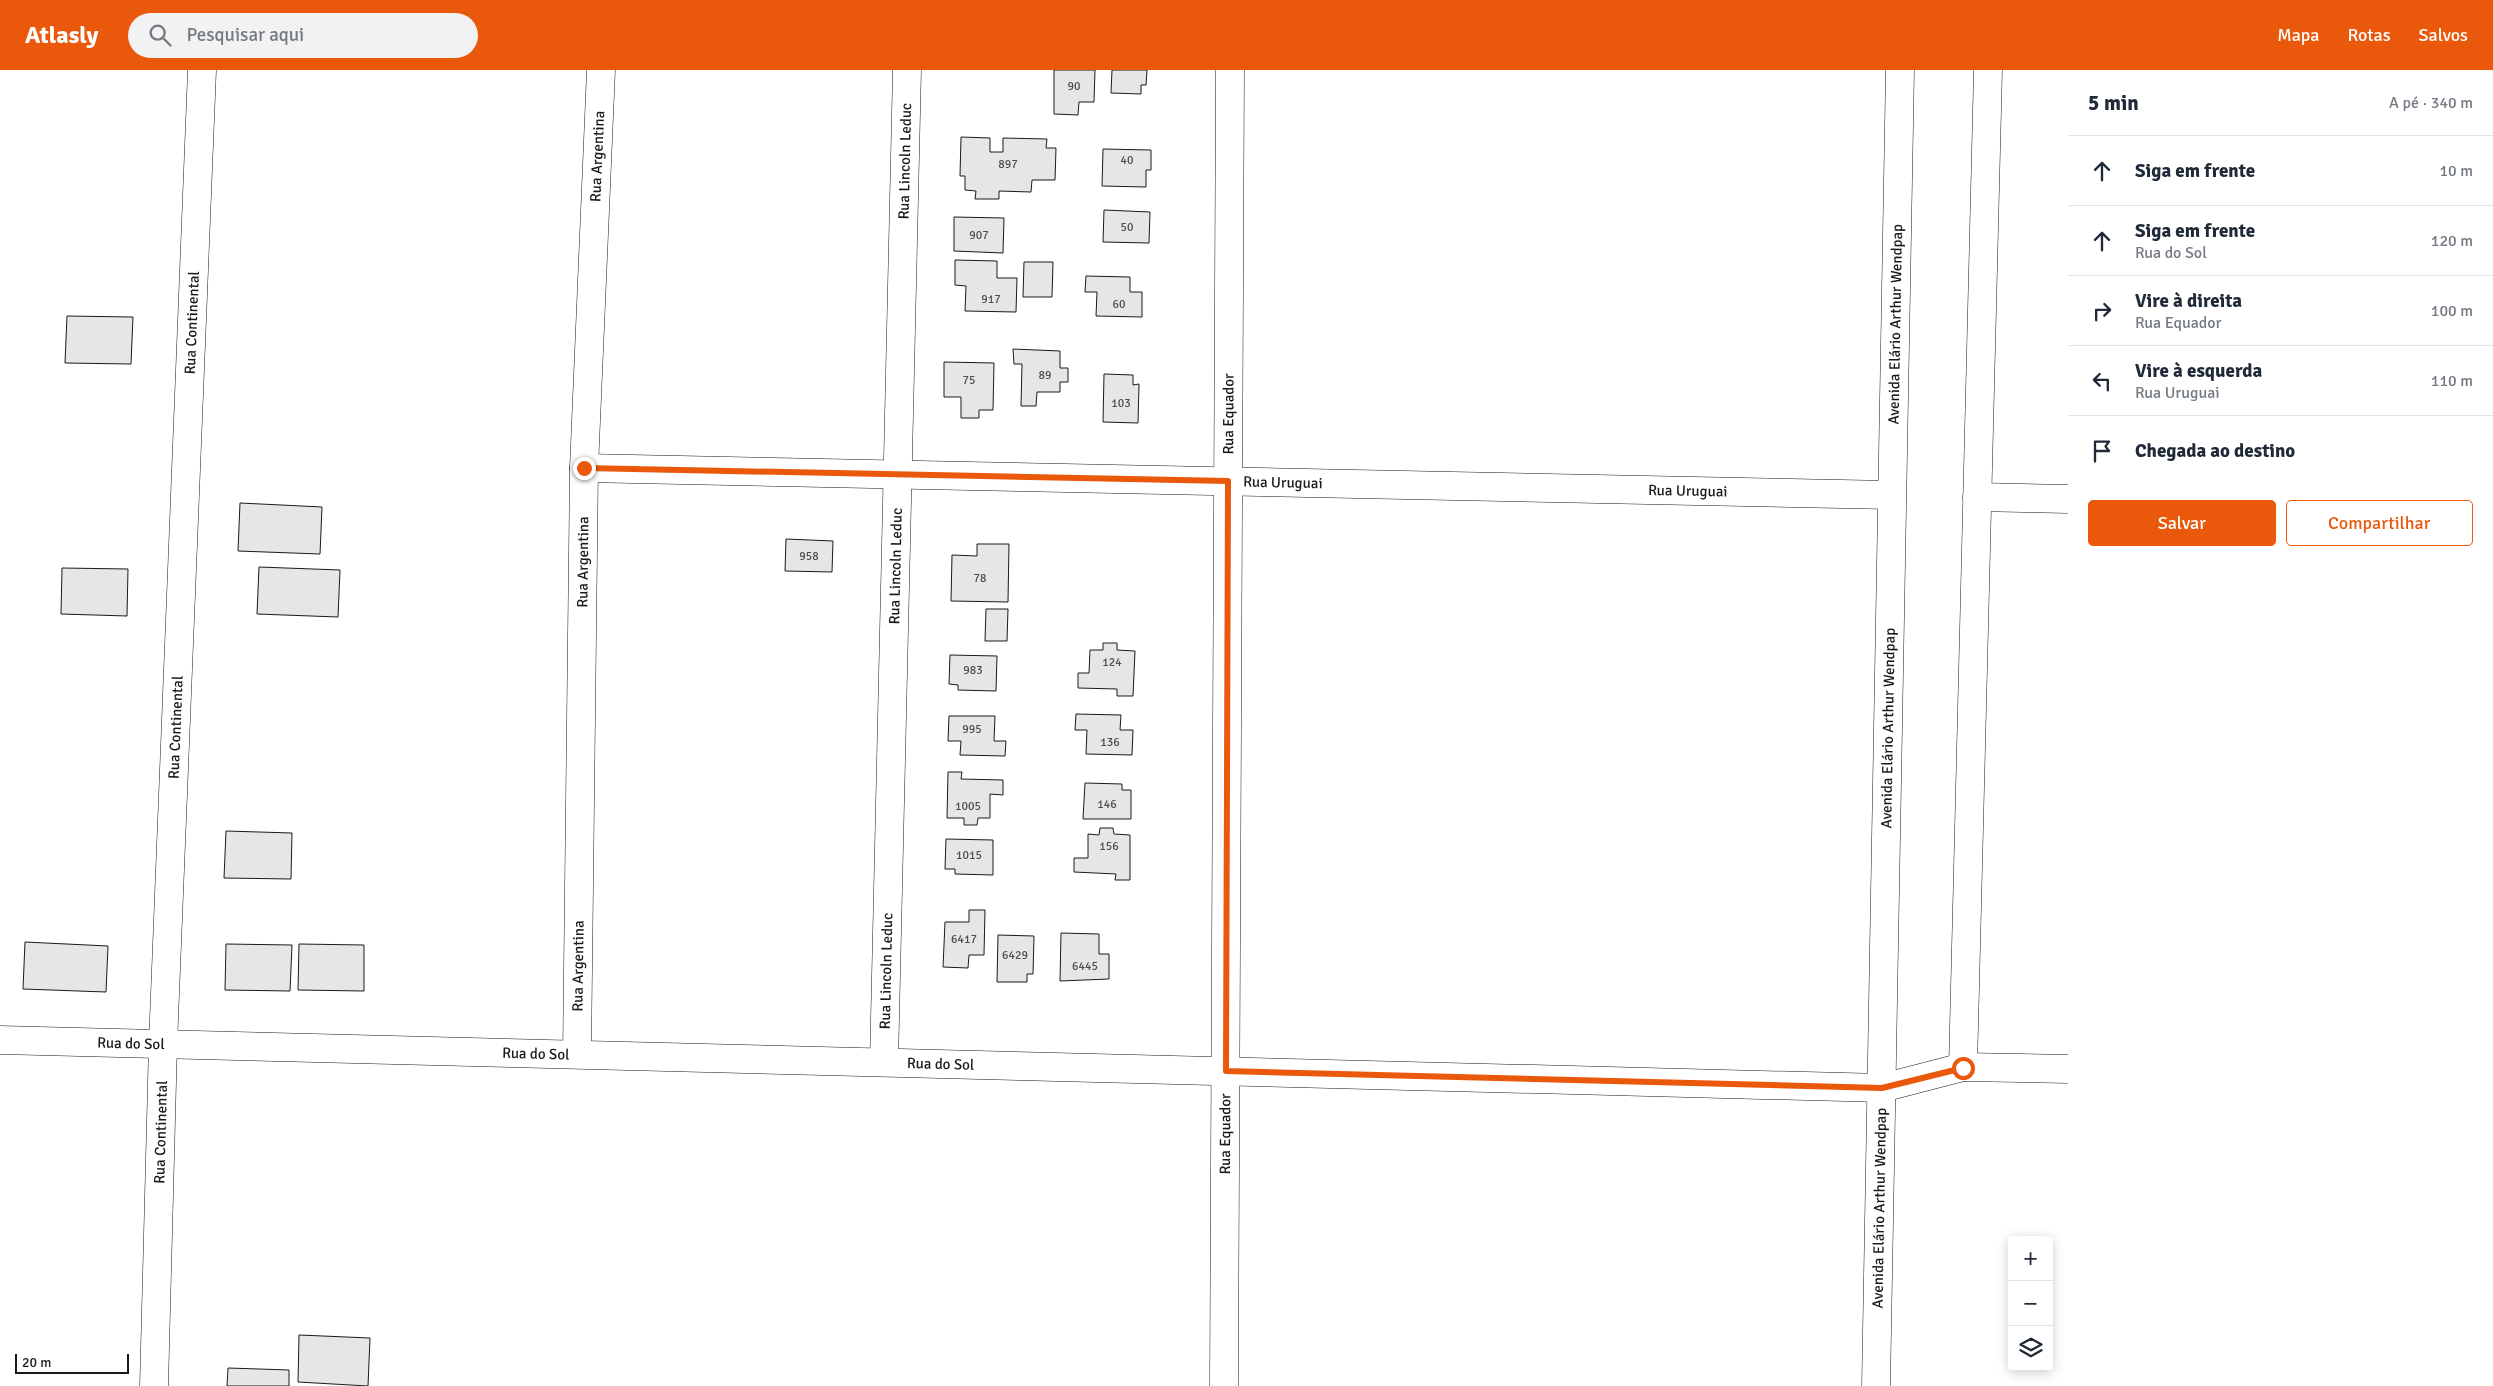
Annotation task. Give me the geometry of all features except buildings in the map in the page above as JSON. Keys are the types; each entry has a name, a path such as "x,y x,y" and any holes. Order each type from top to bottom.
{"street":[{"name":"Rua Continental","path":"154,1386 163,1044 202,70"},
{"name":"Rua Argentina","path":"577,1054 584,468 601,70"},
{"name":"Rua Lincoln Leduc","path":"884,1062 907,70"},
{"name":"Rua Equador","path":"1224,1386 1230,70"},
{"name":"Avenida Elário Arthur Wendpap","path":"1876,1386 1900,70"},
{"path":"1963,1068 1988,70"},
{"name":"Rua Uruguai","path":"584,468 1891,495"},
{"path":"1977,497 2068,499"},
{"name":"Rua do Sol","path":"0,1040 1882,1088 1963,1068 2068,1069"}],"route":[{"path":"584,468 1228,481 1226,1071 1882,1088 1963,1068"}]}
